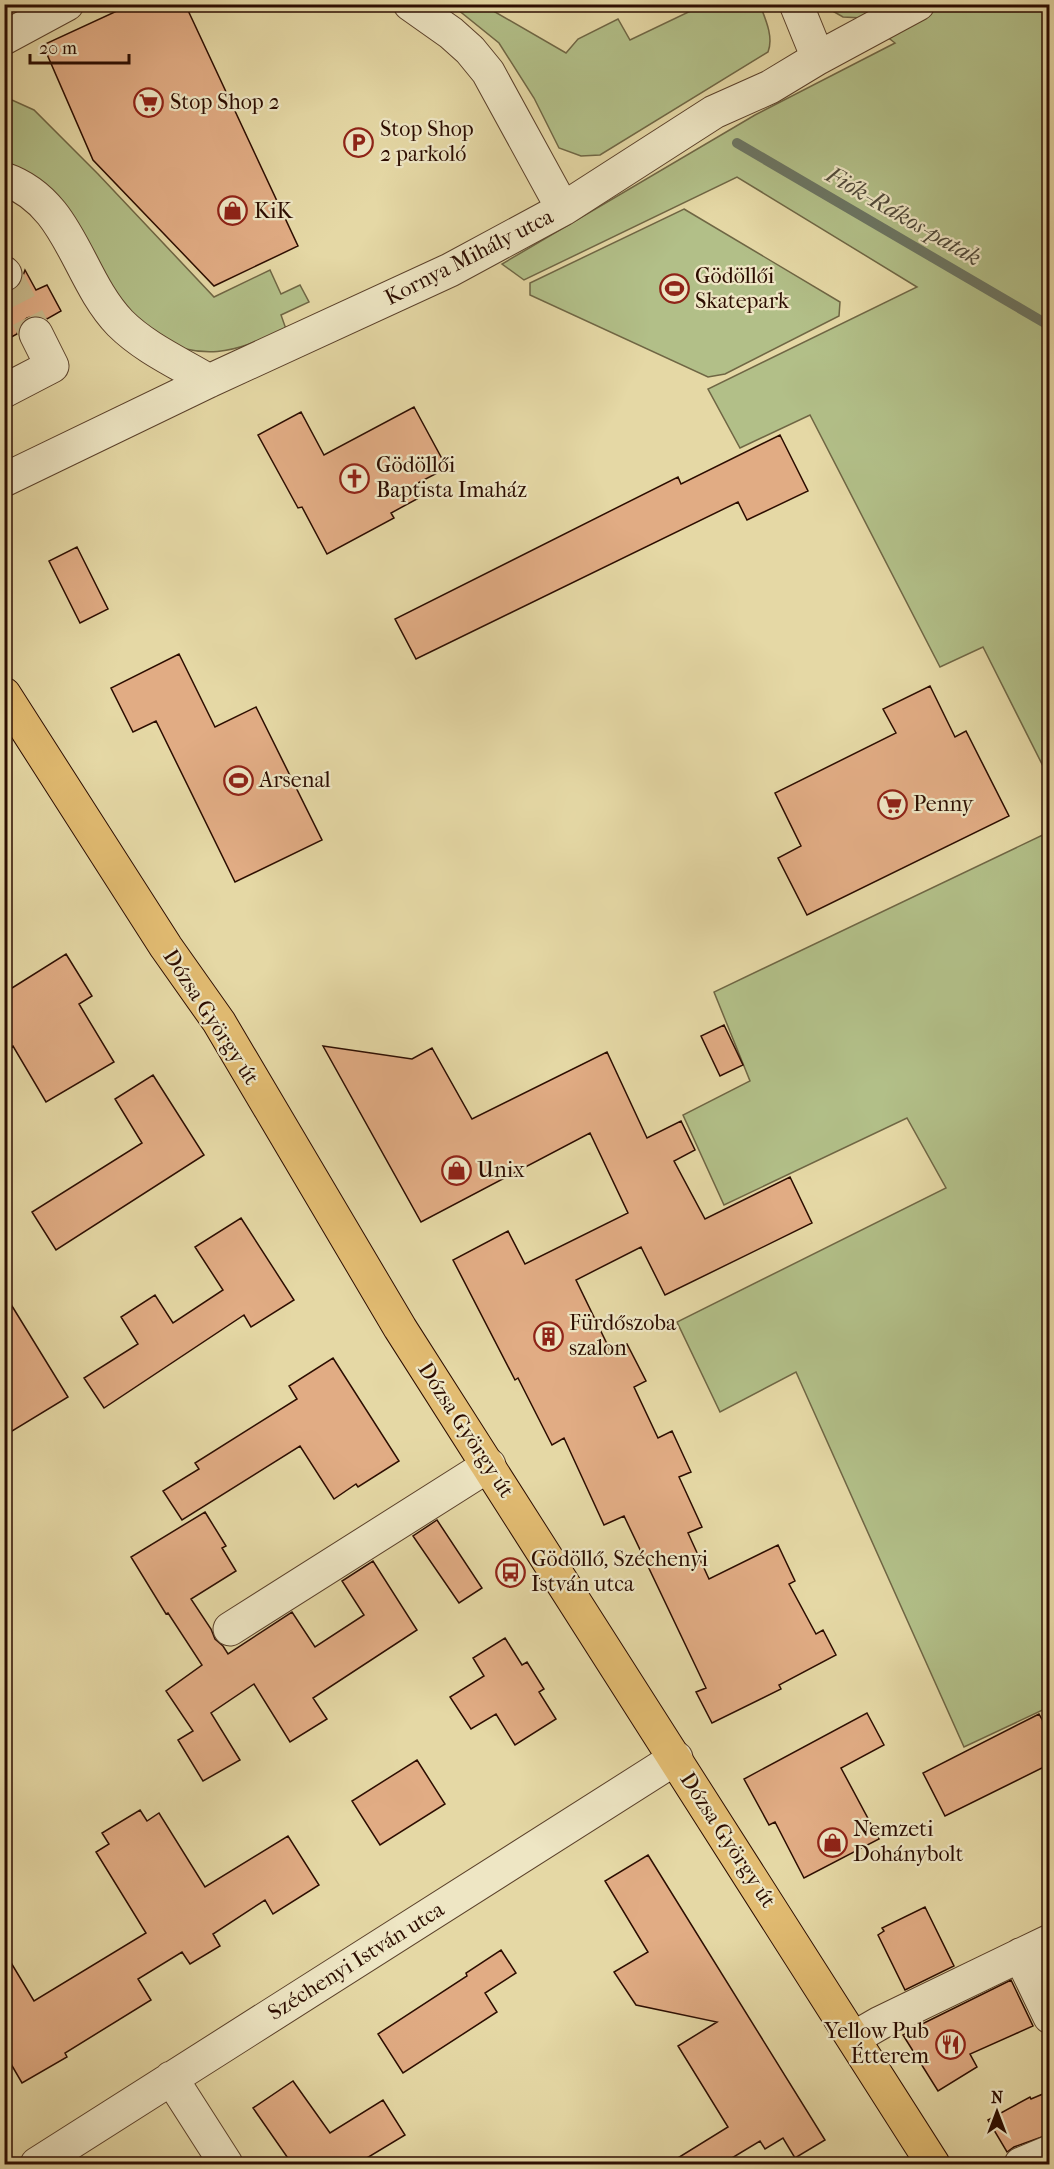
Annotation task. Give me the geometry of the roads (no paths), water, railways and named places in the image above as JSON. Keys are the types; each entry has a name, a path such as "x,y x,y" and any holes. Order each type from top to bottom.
{"main road":[{"name":"Dózsa György út","path":"4,694 166,947 219,1022 400,1328 933,2164"}],"street":[{"path":"4,39 67,4"},
{"path":"410,4 451,33 470,50 488,72 563,209"},
{"path":"796,4 818,58"},
{"name":"Kornya Mihály utca","path":"4,480 209,381 450,270 563,209 714,112 770,87 818,58 918,4"},
{"path":"4,179 17,183 34,194 50,209 63,227 106,305 120,322 156,350 209,381"},
{"path":"4,391 52,366 36,334"},
{"path":"231,1629 489,1466"},
{"name":"Széchenyi István utca","path":"37,2164 676,1758"},
{"path":"854,2038 880,2023 1050,1941"},
{"path":"1020,1955 1050,2017"},
{"path":"171,2078 226,2164"},
{"path":"1021,2164 1050,2152"}],"waterway":[{"name":"Fiók-Rákos-patak","path":"737,143 1050,326"}],"tunnel":[{"path":"5,274 36,334"}],"place":[{"name":"Stop Shop 2","path":"149,102"},
{"name":"Stop Shop 2 parkoló","path":"359,142"},
{"name":"KiK","path":"233,211"},
{"name":"Gödöllői Skatepark","path":"674,289"},
{"name":"Gödöllői Baptista Imaház","path":"355,478"},
{"name":"Arsenal","path":"238,780"},
{"name":"Penny","path":"892,804"},
{"name":"Unix","path":"456,1170"},
{"name":"Fürdőszoba szalon","path":"548,1336"},
{"name":"Gödöllő, Széchenyi István utca","path":"510,1572"},
{"name":"Nemzeti Dohánybolt","path":"832,1842"},
{"name":"Yellow Pub Étterem","path":"950,2044"}]}
